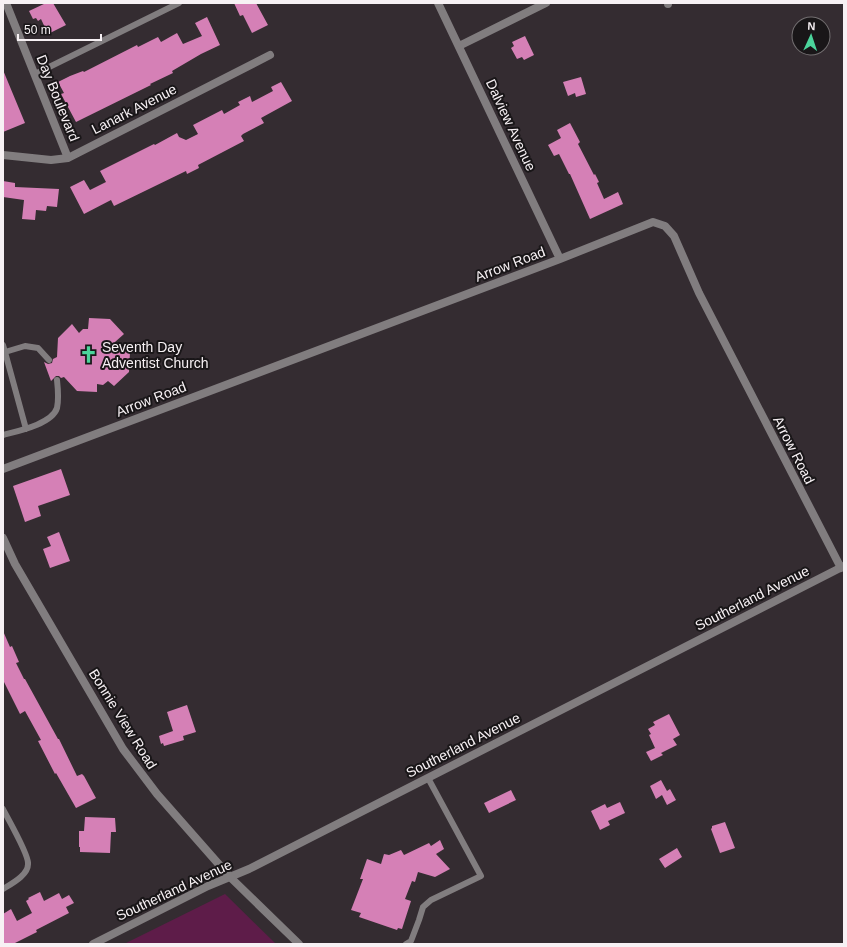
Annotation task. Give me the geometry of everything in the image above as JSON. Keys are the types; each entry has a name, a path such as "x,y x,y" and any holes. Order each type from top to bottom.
{"street":[{"name":"Day Boulevard","path":"6,3 68,158"},
{"name":"Dalview Avenue","path":"438,3 560,259"},
{"path":"459,46 546,3"},
{"name":"Lanark Avenue","path":"3,155 52,160 68,158 270,55"},
{"name":"Arrow Road","path":"3,469 560,259 644,224 653,222 665,226 674,236 702,300 842,567"},
{"name":"Bonnie View Road","path":"3,538 15,564 124,749 157,794 230,877 299,944"},
{"name":"Southerland Avenue","path":"93,944 208,886 249,870 842,567"}],"lane":[{"path":"35,74 179,3"},
{"path":"3,345 26,429"},
{"path":"5,352 25,346 38,348 49,360"},
{"path":"3,435 26,429 50,418 57,408 57,380"},
{"path":"406,944 411,940 423,907 431,900 481,876 428,778"},
{"path":"3,809 22,846 28,863 26,871 15,882 3,889"}],"shaded area":[{"path":"225,894 276,944 124,944"}],"building":[{"path":"46,3 53,3 66,25 48,34 41,19 38,21 36,18 33,19 29,11"},
{"path":"234,3 256,3 268,25 252,33 243,15 240,16"},
{"path":"207,17 220,45 201,54 172,71 173,73 150,84 151,85 76,122 61,94 64,93 58,82 83,71 84,72 137,45 138,47 158,37 161,42 177,33 183,44 202,36 195,23"},
{"path":"525,36 534,55 524,60 522,57 517,59 511,48 514,46 512,42"},
{"path":"3,70 25,123 3,132"},
{"path":"581,77 586,94 576,97 575,93 568,96 563,82"},
{"path":"281,82 292,101 261,118 264,123 241,136 244,141 198,165 199,168 187,174 186,171 114,206 111,200 84,214 70,187 84,180 90,190 106,182 100,171 177,133 179,137 186,140 198,134 193,125 222,110 224,114 240,105 238,102 250,96 252,102 273,91 271,87"},
{"path":"570,123 580,142 578,144 599,182 597,183 604,199 618,192 623,204 590,219 570,174 559,154 554,156 548,145 561,138 557,130"},
{"path":"3,181 15,183 15,187 59,189 57,207 47,206 46,211 36,210 35,220 22,219 24,200 3,197"},
{"path":"89,318 110,319 124,334 115,342 123,351 130,352 129,372 114,386 108,381 103,385 97,384 97,392 77,391 64,377 61,378 56,376 51,381 44,362 48,364 52,363 53,359 57,357 58,338 72,324 79,333 83,329 88,329"},
{"path":"61,469 70,495 38,506 41,516 25,522 13,486"},
{"path":"59,532 70,561 50,568 43,549 51,546 47,537"},
{"path":"3,631 19,662 16,663 24,679 59,739 77,776 82,774 84,776 96,798 76,808 56,773 55,774 38,741 41,740 25,711 20,714 3,680"},
{"path":"187,705 196,732 183,736 184,740 164,746 163,743 161,744 159,736 173,731 167,712"},
{"path":"669,714 680,735 673,739 677,745 661,753 663,755 651,761 646,752 655,748 648,729 655,725 653,722"},
{"path":"661,780 667,791 670,789 676,800 667,805 662,795 656,799 650,786"},
{"path":"511,790 516,800 489,813 484,803"},
{"path":"620,802 625,813 608,821 610,825 600,830 591,811 605,804 607,808"},
{"path":"85,817 115,818 116,832 111,832 110,853 80,852 79,831 84,831"},
{"path":"725,822 735,848 720,853 711,829 712,826"},
{"path":"440,840 444,849 436,854 450,869 435,877 418,872 415,882 412,881 405,899 411,901 402,929 398,928 397,930 359,917 361,913 351,910 363,879 360,879 367,859 381,864 384,854 389,855 401,850 404,855 429,843 431,846"},
{"path":"677,848 682,857 665,868 659,859"},
{"path":"40,892 44,901 59,893 62,899 69,895 74,903 66,907 69,913 13,944 3,944 3,914 11,909 17,921 32,913 26,901 29,899 28,898"}],"place":[{"name":"Seventh Day Adventist Church","path":"89,355"}]}
